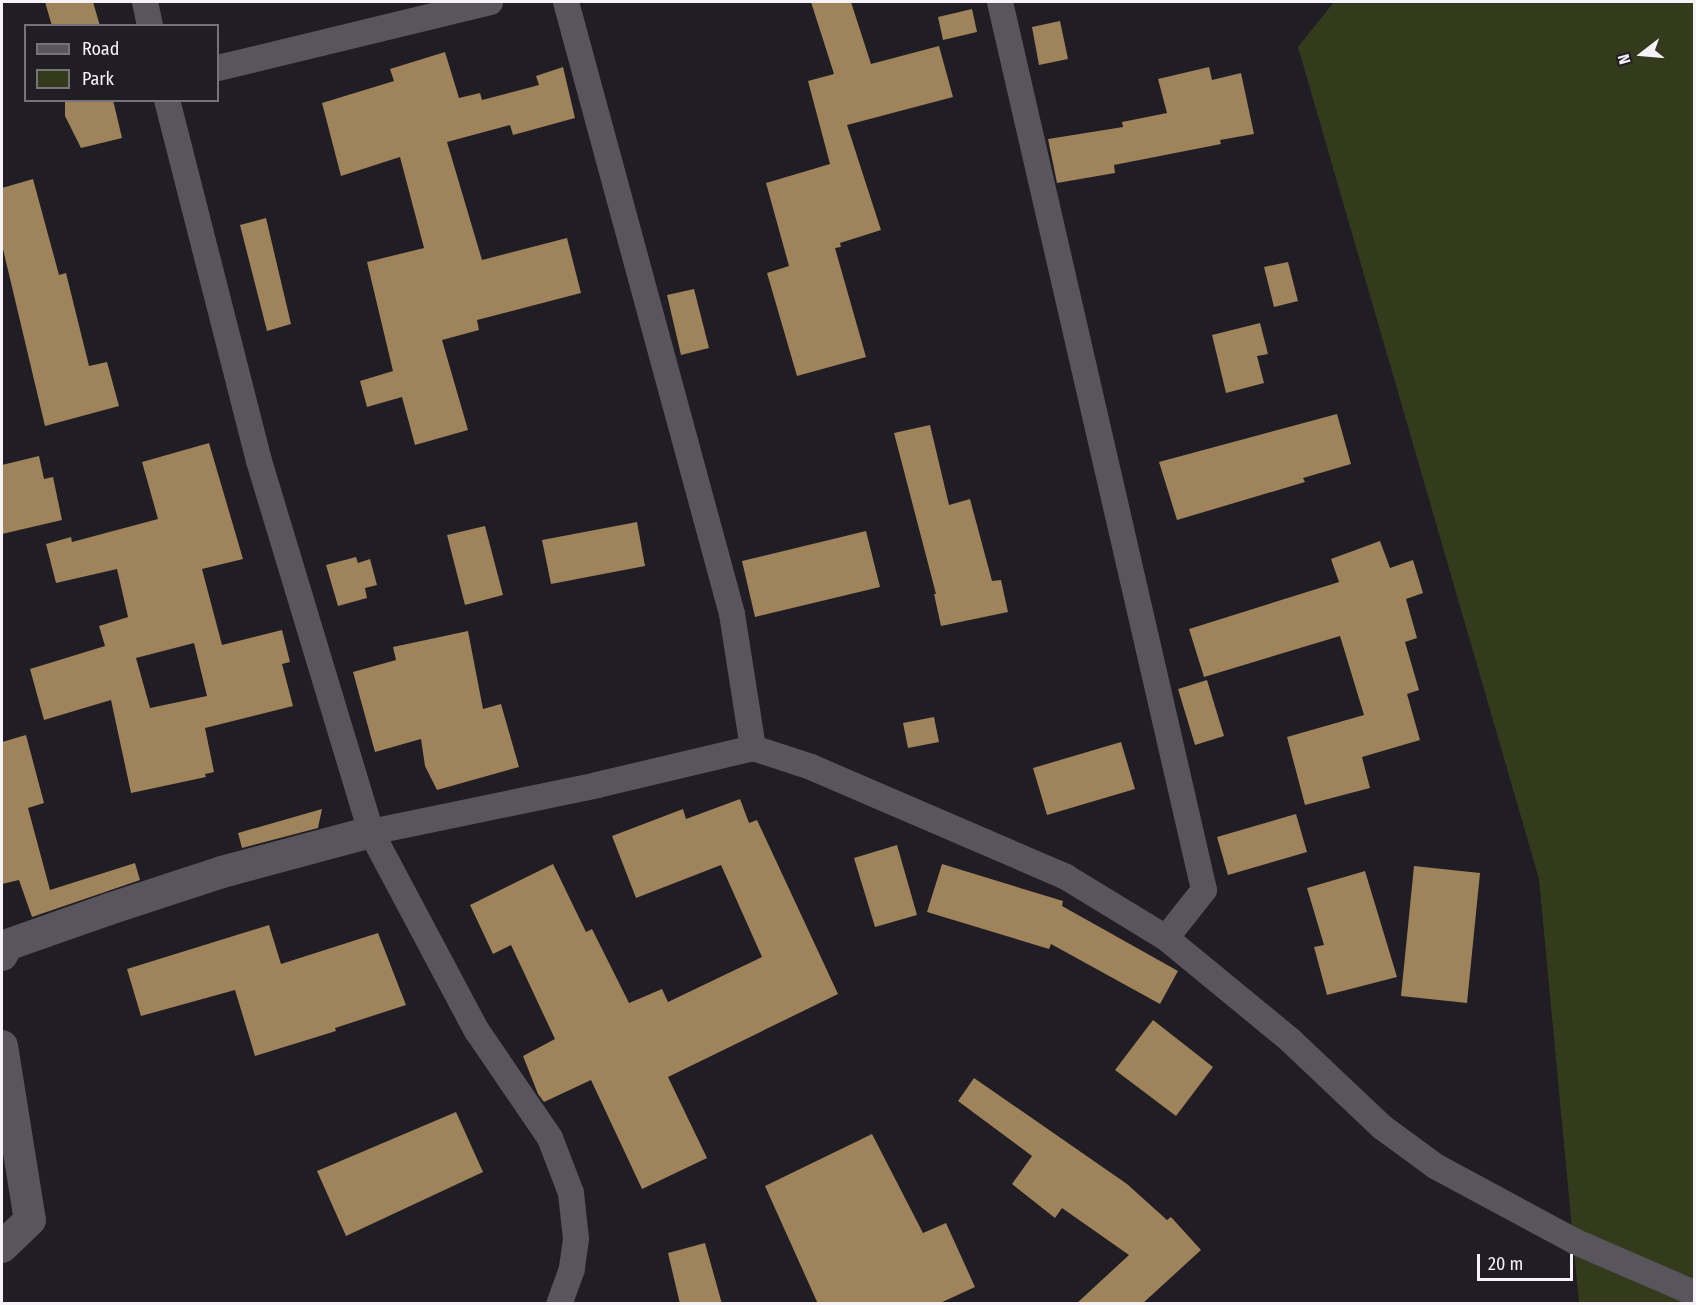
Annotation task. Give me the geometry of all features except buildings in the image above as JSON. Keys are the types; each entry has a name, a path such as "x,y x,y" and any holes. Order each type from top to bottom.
{"street":[{"path":"145,2 150,24"},
{"path":"219,68 490,2"},
{"path":"566,2 732,614 753,748"},
{"path":"1000,2 1204,890 1166,938"},
{"path":"168,102 259,461 371,832 477,1031 550,1138 571,1193 576,1239 572,1269 559,1304"},
{"path":"2,955 7,945 222,872 371,832 597,785 753,748 811,767 1066,877 1166,938 1290,1040 1382,1126 1435,1166 1576,1242 1695,1293"},
{"path":"2,1046 30,1220 2,1247"}],"green space":[{"path":"1334,2 1694,2 1694,1303 1579,1303 1539,879 1298,47"}]}
